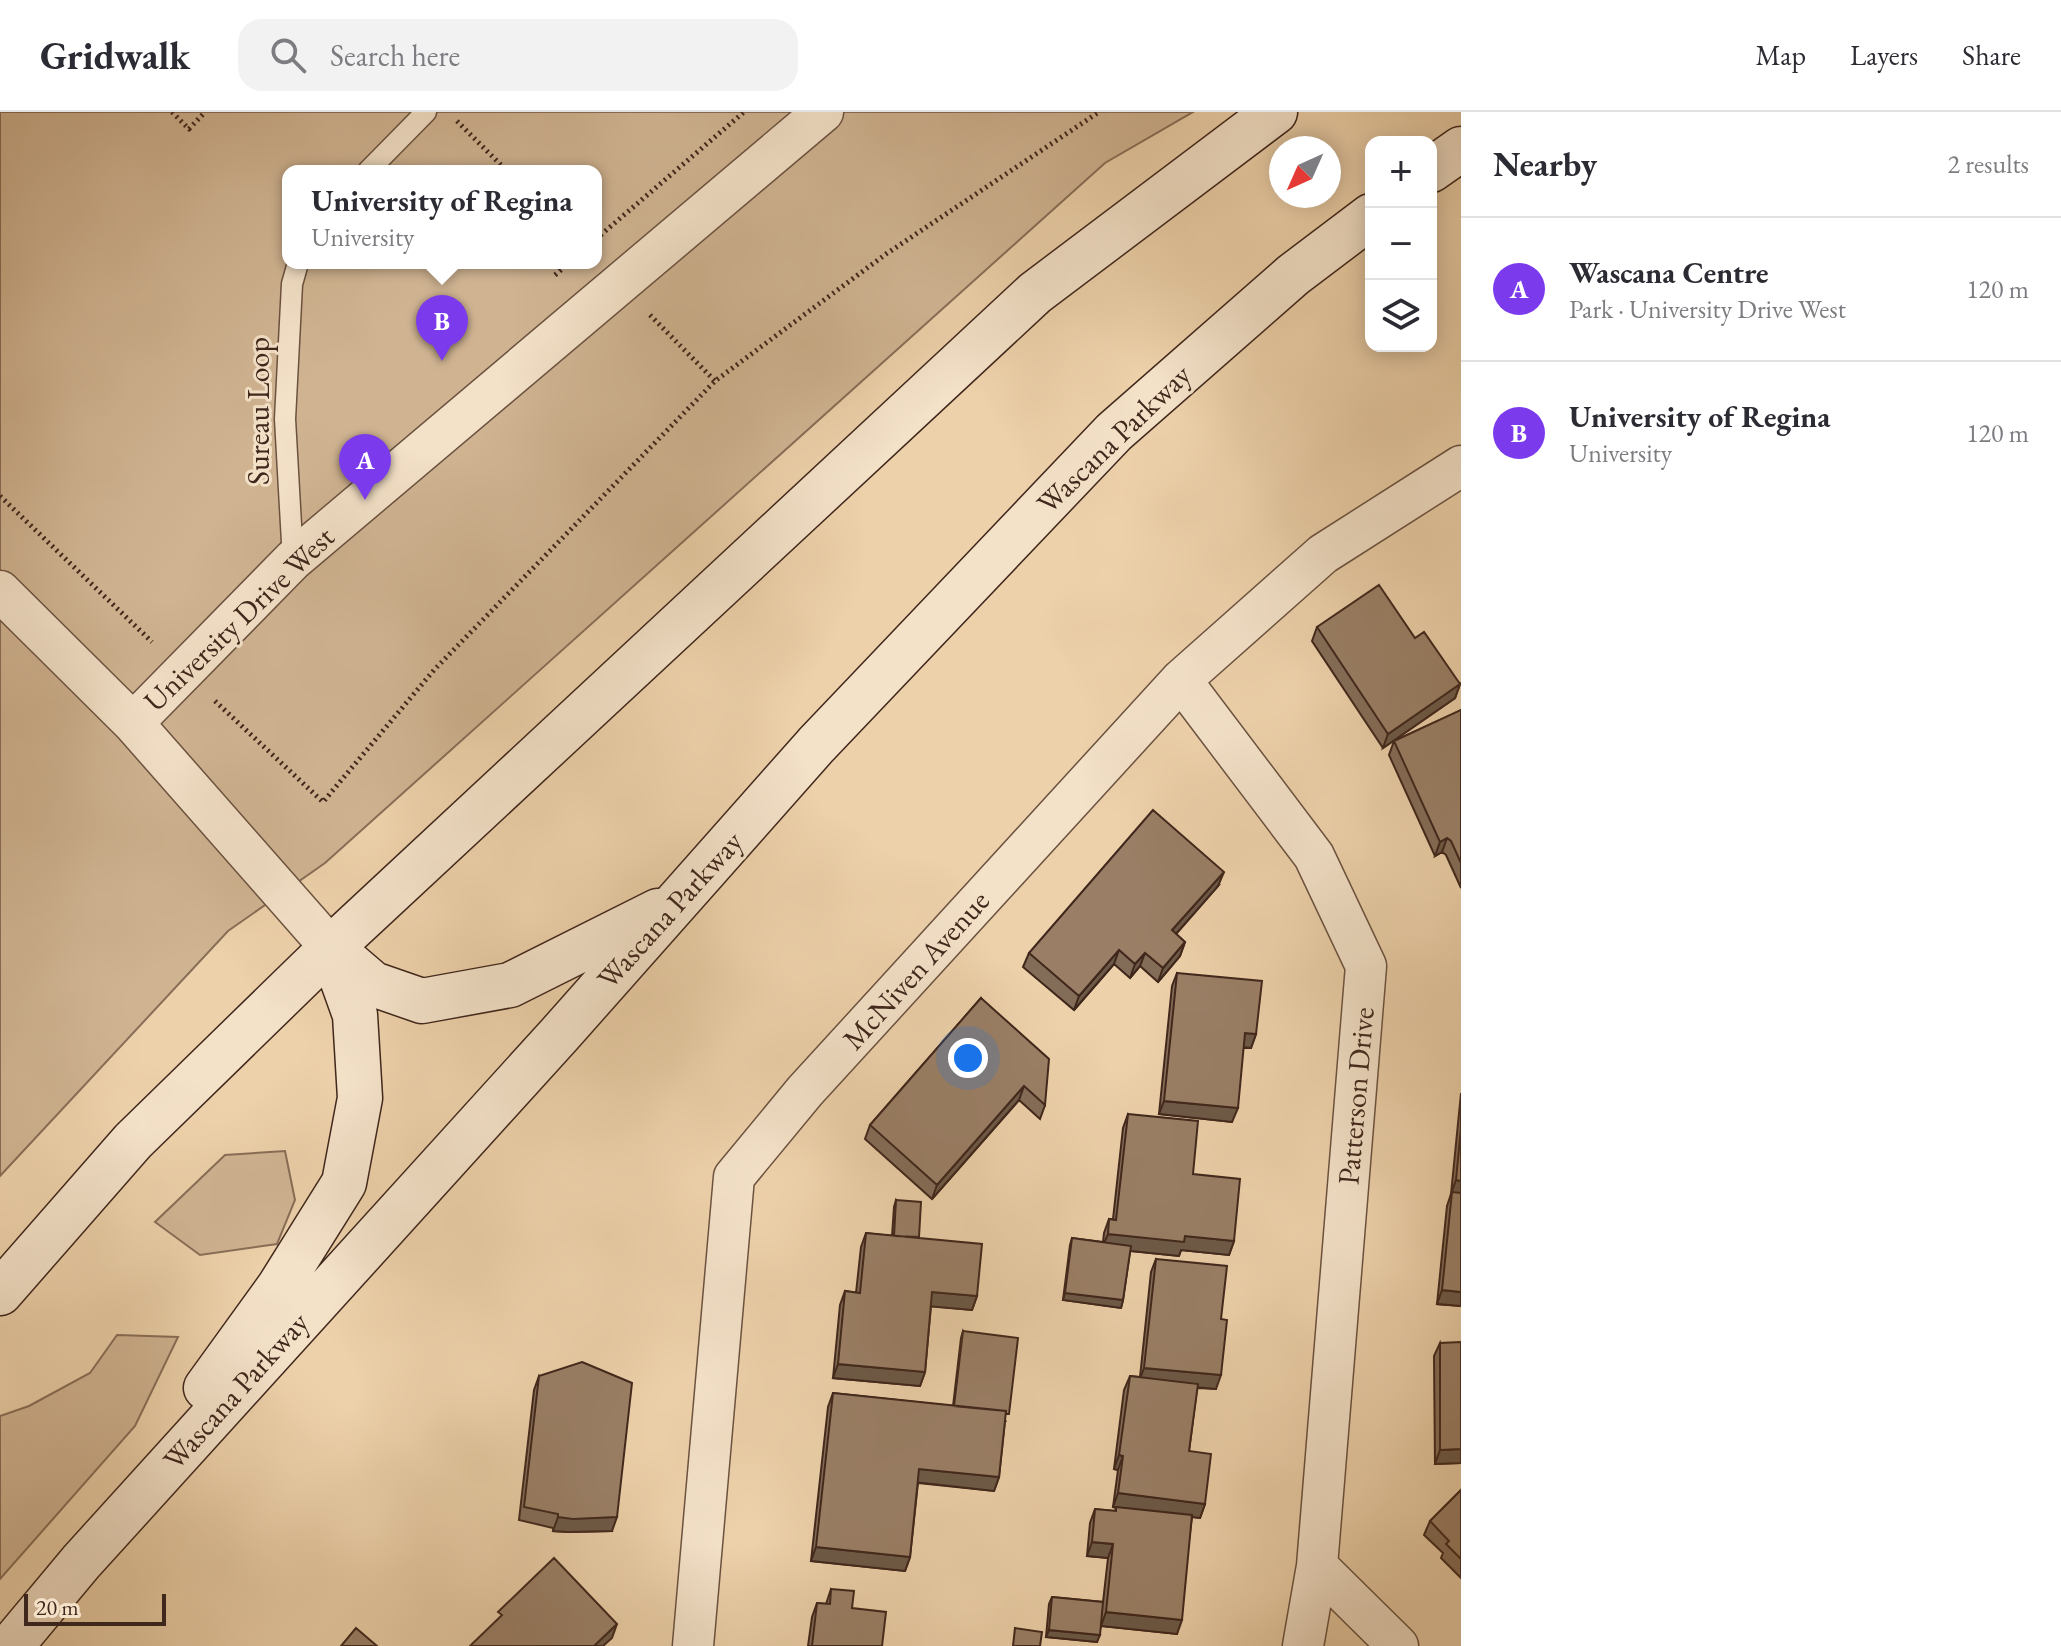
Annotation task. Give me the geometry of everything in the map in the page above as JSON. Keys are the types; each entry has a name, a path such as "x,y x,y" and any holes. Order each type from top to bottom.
{"main road":[{"path":"0,1293 133,1141 331,948 1035,293 1275,112"},
{"path":"1437,166 1461,149"},
{"name":"Wascana Parkway","path":"11,1646 81,1562 816,745 1114,432 1293,275 1365,221"},
{"path":"331,948 373,984 422,1001 510,985 678,900"},
{"path":"81,1562 279,1287 344,1183 360,1098 355,1015 331,948"}],"street":[{"name":"University Drive West","path":"133,723 293,560 823,112"},
{"name":"McNiven Avenue","path":"693,1646 734,1177 805,1091 1181,680 1323,554 1461,466"},
{"path":"0,591 133,723 331,948"},
{"name":"Patterson Drive","path":"1181,680 1314,856 1366,966 1317,1566 1303,1646"},
{"path":"1317,1566 1398,1646"}],"lane":[{"path":"374,165 426,112"},
{"name":"Sureau Loop","path":"293,560 285,404 292,284 296,269"}],"path":[{"path":"172,112 189,129 205,112"},
{"path":"448,112 501,165"},
{"path":"602,234 744,112"},
{"path":"323,802 434,670 715,381 886,254 1099,112"},
{"path":"620,284 715,381"}],"shaded area":[{"path":"0,112 1193,112 1105,163 325,863 228,931 0,1176"},
{"path":"285,1151 295,1200 277,1244 200,1255 155,1222 225,1155"},
{"path":"117,1335 178,1337 135,1426 0,1579 0,1416 29,1406 90,1373"}],"building":[{"path":"1379,585 1415,638 1424,632 1460,684 1388,734 1317,627"},
{"path":"1461,710 1461,863 1451,841 1447,838 1440,842 1394,741"},
{"path":"1153,810 1224,872 1172,930 1185,942 1163,968 1145,953 1135,964 1119,950 1079,996 1029,953"},
{"path":"1177,973 1262,981 1256,1034 1245,1033 1238,1108 1164,1101"},
{"path":"981,998 1049,1059 1045,1105 1024,1086 937,1185 870,1125"},
{"path":"1128,1114 1198,1121 1193,1174 1240,1179 1234,1241 1185,1236 1184,1242 1108,1234 1109,1219 1116,1220"},
{"path":"1461,1128 1461,1181 1456,1180"},
{"path":"1452,1192 1461,1193 1461,1292 1442,1290"},
{"path":"896,1200 921,1202 919,1237 894,1236"},
{"path":"866,1233 982,1244 977,1296 932,1292 925,1372 838,1364 845,1291 860,1293"},
{"path":"1072,1238 1131,1246 1123,1300 1065,1293"},
{"path":"1156,1259 1227,1266 1221,1319 1227,1320 1221,1375 1144,1368"},
{"path":"963,1331 1018,1338 1009,1414 1006,1411 954,1406"},
{"path":"1461,1342 1461,1449 1440,1450 1440,1343"},
{"path":"582,1362 632,1383 617,1517 573,1519 524,1507 539,1376"},
{"path":"1130,1376 1198,1384 1189,1451 1211,1454 1205,1504 1118,1493 1123,1456 1119,1455"},
{"path":"833,1393 1006,1411 999,1477 919,1469 910,1557 816,1547"},
{"path":"1461,1490 1461,1559 1430,1521"},
{"path":"1116,1507 1192,1515 1182,1620 1106,1612 1113,1544 1092,1542 1095,1509 1116,1511"},
{"path":"554,1558 617,1624 594,1646 470,1646 502,1615 498,1612"},
{"path":"831,1589 854,1591 852,1608 886,1612 882,1646 812,1646 817,1603 830,1604"},
{"path":"1052,1597 1103,1602 1100,1635 1049,1630"},
{"path":"356,1628 377,1646 341,1646"},
{"path":"1015,1628 1042,1632 1040,1646 1013,1646"}],"place":[{"name":"University of Regina","path":"442,361"},
{"name":"Wascana Centre","path":"365,500"}]}
